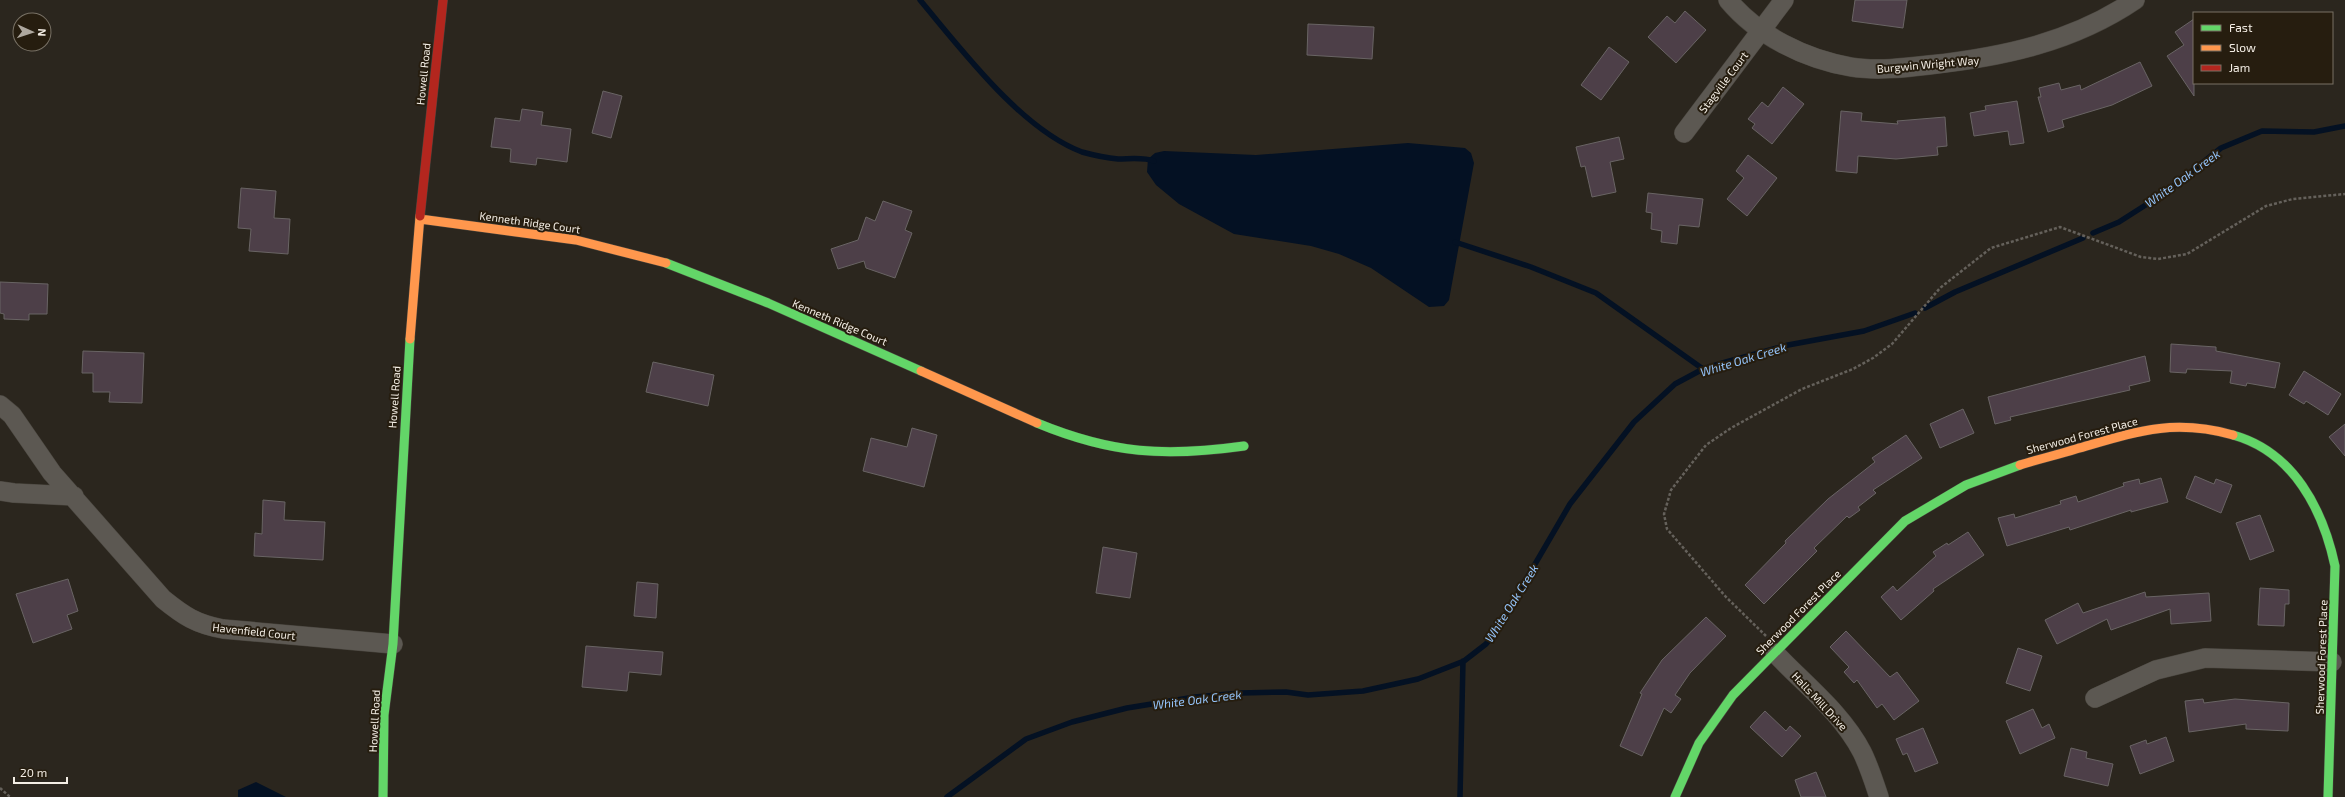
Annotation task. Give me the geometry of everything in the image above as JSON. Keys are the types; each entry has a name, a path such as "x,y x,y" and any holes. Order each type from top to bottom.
{"street":[{"name":"Howell Road","path":"384,797 384,715 393,644 406,403 420,219 444,0"},
{"name":"Burgwin Wright Way","path":"1728,0 1736,10 1761,30 1808,56 1852,67 1902,68 1985,59 2023,50 2075,33 2135,0"},
{"name":"Stagville Court","path":"1684,133 1784,0"},
{"name":"Kenneth Ridge Court","path":"420,219 559,237 624,251 667,264 858,342 1011,412 1084,440 1115,449 1145,453 1206,451 1244,446"},
{"name":"Havenfield Court","path":"0,405 12,415 52,473 74,496 163,599 182,615 201,625 393,644"},
{"name":"Sherwood Forest Place","path":"1675,797 1696,745 1711,721 1733,695 1905,521 1944,495 1978,478 2008,467 2138,432 2179,426 2220,430 2262,448 2295,474 2312,496 2325,521 2332,542 2335,566 2328,797"},
{"path":"0,491 14,494 74,496"},
{"name":"Halls Mill Drive","path":"1775,653 1833,712 1849,732 1861,751 1879,797"},
{"path":"2095,698 2156,670 2183,662 2205,658 2332,662"}],"path":[{"path":"1775,653 1772,641 1726,597 1667,529 1664,514 1671,490 1706,445 1731,428 1802,389 1853,369 1873,358 1892,344 1940,288 1991,248 2060,227 2141,257 2175,258 2187,254 2266,206 2293,199 2345,194"},
{"path":"0,788 10,797"}],"water":[{"path":"1408,143 1465,148 1471,153 1474,163 1449,300 1444,306 1429,307 1371,268 1339,254 1311,246 1234,234 1179,204 1156,185 1147,172 1148,159 1155,153 1164,151 1256,155"},
{"path":"256,782 286,797 238,797 238,790"}],"building":[{"path":"1855,0 1907,0 1903,28 1852,21"},
{"path":"1685,11 1706,30 1676,63 1648,37 1667,16 1675,23"},
{"path":"2193,20 2194,96 2167,56 2184,45 2175,32"},
{"path":"1308,24 1374,27 1372,59 1307,55"},
{"path":"1609,47 1629,62 1601,100 1581,85"},
{"path":"2140,62 2152,86 2112,105 2062,120 2064,127 2048,132 2038,97 2041,97 2039,88 2059,83 2061,90 2080,85 2081,90"},
{"path":"1783,87 1804,104 1772,144 1752,128 1755,124 1748,119 1762,102 1768,107"},
{"path":"603,91 622,96 611,138 592,133"},
{"path":"2017,101 2024,143 2010,145 2008,131 1974,136 1970,113 1986,110 1985,106"},
{"path":"522,109 543,112 541,125 571,129 567,162 537,158 536,165 510,162 511,149 491,147 495,118 520,121"},
{"path":"1841,111 1862,113 1861,121 1898,124 1897,121 1945,117 1947,146 1937,147 1938,155 1896,159 1858,156 1857,173 1836,171"},
{"path":"1619,137 1624,159 1610,162 1616,192 1592,197 1585,166 1581,167 1576,147"},
{"path":"1748,155 1777,178 1747,216 1727,199 1744,178 1736,171"},
{"path":"241,188 276,191 274,218 290,219 288,254 249,251 251,229 238,228"},
{"path":"1648,193 1703,199 1699,227 1679,225 1677,244 1661,242 1662,231 1651,229 1652,213 1646,212"},
{"path":"883,201 912,211 905,230 912,233 895,278 866,268 864,261 838,269 831,249 858,240 866,217 875,221"},
{"path":"0,282 48,284 47,314 29,314 29,320 4,319 4,314 0,313"},
{"path":"2171,344 2216,347 2216,351 2280,363 2275,388 2247,383 2246,386 2230,383 2232,371 2187,369 2186,373 2170,372"},
{"path":"83,351 144,353 142,403 109,402 110,392 93,392 93,373 82,373"},
{"path":"2145,356 2150,381 2129,386 2130,390 2010,417 2011,420 1995,424 1988,397"},
{"path":"653,362 714,375 708,406 646,392"},
{"path":"2304,371 2341,394 2328,415 2306,401 2304,404 2289,395"},
{"path":"1963,409 1974,433 1940,448 1930,424"},
{"path":"2345,424 2345,456 2329,437"},
{"path":"912,428 937,435 924,487 863,471 871,438 907,447"},
{"path":"1906,435 1922,458 1873,490 1876,493 1858,507 1860,510 1849,518 1847,516 1814,548 1817,551 1764,604 1745,585 1786,543 1785,541 1828,499 1875,462 1872,458"},
{"path":"2195,476 2214,484 2216,479 2232,485 2221,513 2186,498"},
{"path":"2161,478 2168,502 2131,512 2131,510 2070,530 2069,527 2007,546 1998,518 2014,514 2015,518 2061,504 2060,501 2076,496 2078,502 2124,486 2123,483 2139,479 2140,484"},
{"path":"263,500 285,502 284,520 325,522 323,560 254,556 255,533 262,534"},
{"path":"2260,515 2274,551 2250,560 2236,523"},
{"path":"1968,532 1984,555 1933,589 1934,591 1901,620 1881,597 1893,586 1897,591 1936,556 1933,552 1947,543 1948,545"},
{"path":"1103,547 1137,553 1130,598 1096,593"},
{"path":"68,579 78,611 67,615 72,629 33,643 16,594"},
{"path":"637,582 658,584 656,618 634,616"},
{"path":"2260,588 2289,590 2289,604 2285,604 2284,626 2258,625"},
{"path":"2145,592 2146,597 2209,593 2211,621 2171,624 2170,609 2111,630 2107,619 2057,644 2045,620 2078,603 2083,613"},
{"path":"1706,617 1726,636 1690,673 1675,695 1681,699 1671,713 1664,708 1642,756 1620,746 1642,694 1640,693 1662,660"},
{"path":"1846,631 1890,677 1897,672 1919,701 1894,720 1882,704 1877,708 1857,680 1854,683 1844,672 1849,667 1830,647"},
{"path":"586,646 663,652 661,675 629,672 627,691 582,687"},
{"path":"2018,648 2042,656 2030,691 2006,683"},
{"path":"2203,699 2204,703 2235,699 2289,703 2288,731 2246,729 2246,724 2189,732 2185,701"},
{"path":"2033,709 2042,728 2049,724 2055,738 2020,754 2006,721"},
{"path":"1765,711 1786,731 1790,726 1801,736 1782,757 1750,727"},
{"path":"1923,728 1938,763 1915,772 1907,753 1903,755 1896,739"},
{"path":"2166,737 2174,761 2140,774 2130,746 2146,740 2147,744"},
{"path":"2071,748 2087,752 2086,758 2113,764 2108,786 2064,776"},
{"path":"1816,772 1826,797 1801,797 1795,780"}],"waterway":[{"path":"920,0 954,42 994,86 1037,126 1059,141 1082,152 1114,159 1141,159 1154,161"},
{"name":"White Oak Creek","path":"2093,233 2119,222 2166,192 2221,148 2262,131 2314,132 2345,126"},
{"name":"White Oak Creek","path":"1925,308 1955,292 2083,238"},
{"path":"1455,242 1531,267 1596,293 1703,369"},
{"name":"White Oak Creek","path":"947,797 1026,739 1072,722 1127,708 1195,697 1241,693 1286,692 1308,695 1363,691 1418,679 1464,661 1486,644 1496,631 1570,504 1634,422 1675,384 1703,369 1726,362 1788,345 1864,331 1915,313"},
{"path":"1460,797 1463,661"}],"traffic: fast":[{"path":"666,263 768,303 921,371"},
{"path":"383,797 384,715 393,644 410,339"},
{"path":"1037,423 1090,441 1115,447 1139,450 1164,452 1244,446"},
{"path":"2233,435 2254,443 2273,455 2289,469 2314,504 2330,545 2335,566 2328,797"},
{"path":"1675,797 1699,743 1733,695 1905,521 1966,485 2020,465"}],"traffic: slow":[{"path":"410,339 420,216"},
{"path":"420,219 576,240 666,263"},
{"path":"921,371 1037,423"},
{"path":"2020,465 2117,437 2154,429 2172,427 2191,428 2211,430 2233,435"}],"traffic: jam":[{"path":"420,216 443,0"}]}
